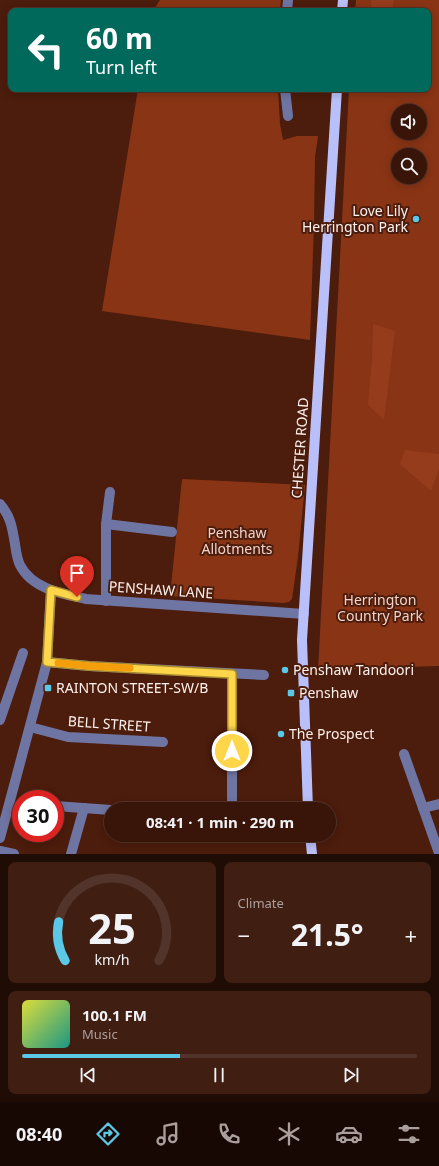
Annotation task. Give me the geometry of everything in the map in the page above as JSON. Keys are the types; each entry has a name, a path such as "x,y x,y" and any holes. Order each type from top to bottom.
{"main road":[{"name":"CHESTER ROAD","path":"308,802 302,640 337,92"},
{"path":"311,842 312,854"}],"street":[{"path":"285,92 288,116"},
{"path":"106,601 106,524 110,492"},
{"name":"PENSHAW LANE","path":"0,504 11,522 19,563 32,580 51,590 68,596 106,601 304,614"},
{"path":"106,524 172,532"},
{"path":"0,838 47,662 51,590"},
{"path":"0,720 23,653"},
{"path":"47,662 89,666 264,675"},
{"path":"232,674 232,802"},
{"name":"BELL STREET","path":"31,723 68,737 163,742"},
{"path":"404,754 439,853"},
{"path":"423,808 439,804"},
{"path":"64,807 104,809"},
{"path":"71,854 84,808"},
{"path":"0,851 14,854"}],"green space":[{"path":"160,0 281,0 280,8 155,8"},
{"name":"Herrington Country Park","path":"356,0 439,0 439,666 318,670 349,92 431,92 431,8 355,8"},
{"path":"138,92 278,92 280,124 283,140 297,136 318,136 315,157 310,340 102,311"},
{"name":"Penshaw Allotments","path":"182,479 305,485 298,557 292,599 289,602 283,603 170,596"}],"shaded area":[{"path":"371,0 394,0 393,8 371,8"},
{"path":"373,324 395,331 384,420 368,405"},
{"path":"405,450 439,454 439,469 431,491 400,464"}],"slow traffic":[{"path":"58,663 130,668"}],"place":[{"name":"Love Lily Herrington Park","path":"416,219"},
{"name":"Penshaw Tandoori","path":"285,670"},
{"name":"RAINTON STREET-SW/B","path":"48,688"},
{"name":"Penshaw","path":"291,693"},
{"name":"The Prospect","path":"281,734"}],"route":[{"path":"77,597 68,596 51,590 47,662 89,666 232,674 232,751"}]}
